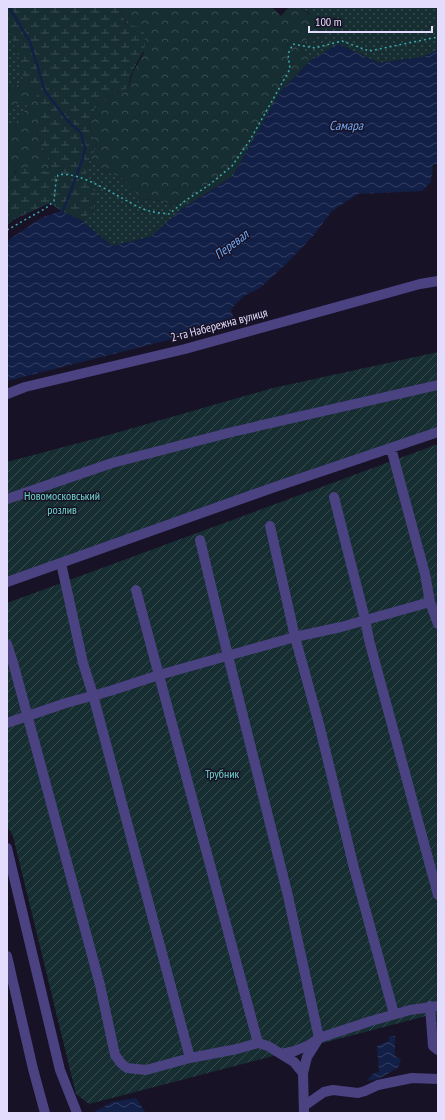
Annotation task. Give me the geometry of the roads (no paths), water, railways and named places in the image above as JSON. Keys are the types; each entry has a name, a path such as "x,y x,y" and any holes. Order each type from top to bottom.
{"street":[{"name":"2-га Набережна вулиця","path":"7,394 25,387 185,349 420,284 438,281"},
{"path":"7,499 112,463 232,432 438,385"},
{"path":"7,582 438,432"},
{"path":"391,448 425,574 430,602 438,624"},
{"path":"334,497 369,640 438,895"},
{"path":"270,526 295,637 319,724 354,868 394,1014"},
{"path":"200,540 288,896 319,1038 307,1056 303,1073 304,1110"},
{"path":"61,563 83,663 93,695 190,1058"},
{"path":"136,590 258,1043"},
{"path":"7,723 159,675 295,637 341,627 365,619 430,602"},
{"path":"7,644 28,716 100,985 115,1055 127,1068 146,1070 190,1058 237,1049 258,1043 268,1046 294,1062 303,1073"},
{"path":"7,848 60,1070 77,1113"},
{"path":"7,956 33,1069 45,1113"},
{"path":"280,1054 295,1051 309,1045 319,1038 371,1021 410,1010 434,1006 433,1046 438,1050"},
{"path":"304,1110 324,1092 333,1090 358,1093 378,1085 412,1078 438,1079"}],"water":[{"name":"Самара","path":"338,44 379,63 423,57 438,50 438,165 433,164 431,182 422,191 358,194 332,211 314,235 285,265 260,288 244,296 231,309 235,324 7,381 7,241 41,218 61,211 81,220 112,246 150,237 182,209 233,176 280,92 310,61"},
{"path":"389,1036 395,1036 395,1056 401,1059 398,1068 378,1079 367,1081 372,1074 379,1072 377,1046 389,1041"},
{"path":"136,1098 146,1113 92,1113 112,1102"}],"waterway":[{"path":"9,7 30,42 45,91 67,120 81,133 85,147 83,158 61,214"}],"water label":[{"name":"Перевал","path":"231,244"}],"park label":[{"name":"Новомосковський розлив","path":"62,503"},
{"name":"Трубник","path":"222,774"}]}
